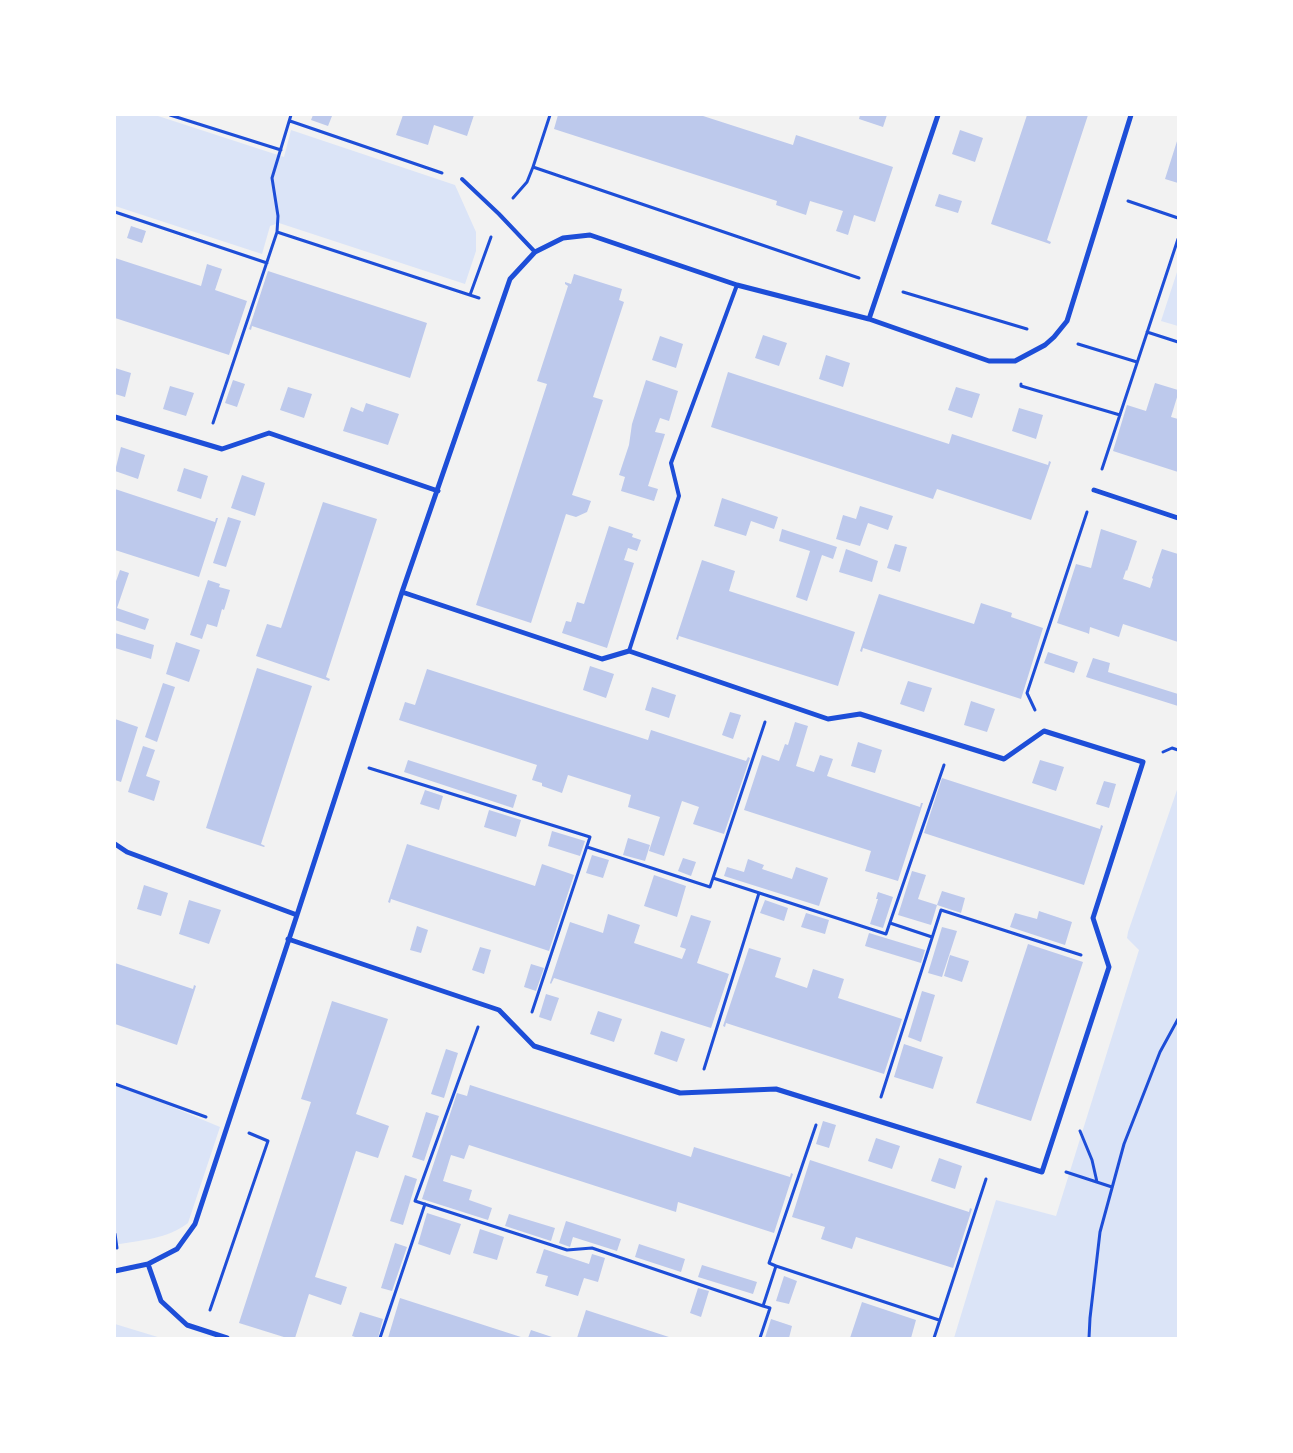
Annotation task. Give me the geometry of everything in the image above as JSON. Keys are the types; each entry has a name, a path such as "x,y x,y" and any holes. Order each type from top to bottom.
{"street":[{"path":"869,319 938,115"},
{"path":"115,1271 148,1264 177,1249 195,1224 402,592 510,279 535,252 563,238 590,235 737,285 869,319 989,361 1015,361 1046,345 1067,321 1131,115"},
{"path":"115,417 222,449 269,433 438,491"},
{"path":"1094,490 1178,518"},
{"path":"288,939 499,1010 534,1046 680,1093 776,1089 1042,1172 1110,967 1093,918 1143,762 1044,731 1004,759 860,714 828,718 629,651 602,659 402,592"},
{"path":"115,844 127,852 297,915"},
{"path":"148,1264 161,1301 187,1324 227,1338"}],"lane":[{"path":"462,179 535,252"},
{"path":"629,651 679,496 671,463 737,285"}],"path":[{"path":"170,115 281,150"},
{"path":"206,444 277,232 278,216 272,178 291,115"},
{"path":"550,115 533,167 880,285 1137,362"},
{"path":"290,121 462,179"},
{"path":"1106,194 1178,218"},
{"path":"115,212 267,263"},
{"path":"277,232 501,305"},
{"path":"1147,332 1178,342"},
{"path":"1015,361 1021,386 1120,415"},
{"path":"587,847 710,887 773,700"},
{"path":"713,878 886,934 952,743"},
{"path":"347,761 590,838 524,1036"},
{"path":"697,1092 759,893"},
{"path":"874,1120 941,910 1080,955 1102,945"},
{"path":"890,923 932,937"},
{"path":"486,1006 415,1201 567,1250 592,1248 770,1308 760,1338"},
{"path":"1089,1338 1100,1232 1112,1187 1127,1134 1160,1052 1178,1019"},
{"path":"115,1084 227,1124 268,1141 203,1330"},
{"path":"823,1104 769,1263 939,1320"},
{"path":"1064,1105 1076,1120 1092,1160 1097,1182"},
{"path":"934,1338 993,1157"},
{"path":"1044,1164 1112,1187"},
{"path":"380,1338 426,1204"},
{"path":"763,1306 776,1266"}],"shaded area":[{"path":"115,115 155,115 284,157 291,130 455,185 476,232 476,251 465,284 279,223 270,226 262,254 115,206"},
{"path":"1178,269 1178,326 1161,321"},
{"path":"1178,787 1178,1338 954,1338 996,1200 1056,1216 1139,950 1127,938 1128,932"},
{"path":"115,1083 220,1127 188,1223 163,1236 115,1245"},
{"path":"115,1324 161,1338 115,1338"}],"building":[{"path":"313,115 332,116 328,126 311,120"},
{"path":"403,115 474,115 467,136 434,125 428,145 396,135"},
{"path":"558,115 700,115 793,145 796,135 893,167 875,222 854,215 848,235 836,231 843,211 810,201 806,215 776,205 777,201 554,129"},
{"path":"860,115 887,115 883,127 859,119"},
{"path":"1027,115 1088,115 1047,240 1051,242 1050,244 991,224"},
{"path":"960,130 983,138 975,162 952,154"},
{"path":"1178,138 1178,183 1165,179"},
{"path":"939,194 962,201 958,213 935,206"},
{"path":"131,226 146,231 142,243 127,238"},
{"path":"115,258 201,286 207,264 222,269 215,290 247,301 229,355 115,318"},
{"path":"268,271 427,323 410,378 252,326 251,330 249,329"},
{"path":"574,274 622,289 619,300 624,302 593,397 603,400 572,495 591,501 587,512 576,517 566,514 531,623 476,605 547,384 537,381 568,286 565,282 571,284"},
{"path":"763,335 787,343 779,366 755,358"},
{"path":"660,336 683,344 676,368 652,360"},
{"path":"826,355 850,363 843,387 819,379"},
{"path":"115,368 131,373 125,397 115,394"},
{"path":"728,372 949,444 952,434 1048,465 1049,461 1051,462 1031,520 937,489 933,499 711,427"},
{"path":"233,380 245,384 237,407 225,403"},
{"path":"646,380 678,391 669,421 660,418 655,432 665,434 648,486 658,489 654,501 621,491 625,477 619,475"},
{"path":"1155,383 1178,390 1171,417 1178,419 1178,472 1113,451 1127,405 1146,411"},
{"path":"170,386 194,393 186,416 163,409"},
{"path":"288,387 312,394 304,418 280,410"},
{"path":"956,387 980,394 972,418 948,410"},
{"path":"366,403 399,414 388,445 343,431 351,407 363,412"},
{"path":"1019,408 1043,415 1036,439 1012,431"},
{"path":"121,447 145,455 138,479 115,471"},
{"path":"184,468 208,476 201,499 177,491"},
{"path":"242,475 265,483 255,516 231,508"},
{"path":"115,489 215,522 216,518 218,518 199,577 115,550"},
{"path":"722,498 778,517 774,529 751,521 746,536 714,526"},
{"path":"323,502 377,519 326,677 330,679 329,681 256,656 267,624 281,628"},
{"path":"860,506 893,516 888,530 868,523 860,546 836,539 843,515 856,519"},
{"path":"228,517 241,521 226,567 213,563"},
{"path":"609,526 633,534 632,537 641,540 637,551 628,548 624,560 634,563 607,648 562,633 566,621 571,622 577,602 584,604"},
{"path":"782,529 837,547 833,559 822,555 807,601 796,597 810,551 779,541"},
{"path":"1101,529 1137,541 1123,579 1150,588 1162,549 1178,554 1178,642 1123,624 1119,637 1090,627 1089,634 1057,623 1076,564 1091,568"},
{"path":"895,544 907,547 900,572 887,568"},
{"path":"846,549 878,561 872,582 839,572"},
{"path":"702,560 735,571 729,591 855,632 838,686 679,636 678,640 676,639"},
{"path":"120,570 129,573 117,608 149,619 145,630 115,620 115,584"},
{"path":"208,580 220,584 219,587 230,590 217,627 207,624 202,639 190,635"},
{"path":"879,594 974,624 981,603 1012,613 1011,617 1043,628 1021,699 863,648 862,652 860,651"},
{"path":"115,633 154,645 151,659 115,648"},
{"path":"176,642 200,650 189,682 166,674"},
{"path":"1048,652 1078,662 1074,673 1044,663"},
{"path":"1093,658 1110,663 1108,672 1178,694 1178,706 1086,677"},
{"path":"590,666 614,674 606,698 583,690"},
{"path":"257,668 312,686 261,844 264,847 206,828"},
{"path":"427,669 648,740 651,730 746,761 748,757 750,758 724,834 693,824 699,807 682,801 664,856 649,851 660,817 628,807 631,795 568,775 562,793 542,786 542,783 532,780 537,765 399,720 405,702 415,705"},
{"path":"908,681 932,688 924,712 900,704"},
{"path":"163,683 175,687 157,742 145,737"},
{"path":"652,687 676,695 669,718 645,710"},
{"path":"971,701 995,709 987,732 964,725"},
{"path":"730,712 741,715 733,739 722,735"},
{"path":"115,719 138,727 121,782 115,780"},
{"path":"795,722 808,726 796,766 814,772 820,755 833,759 827,776 920,807 921,803 923,803 898,881 865,871 871,851 744,810 762,755 779,761 785,744 788,745"},
{"path":"858,742 882,750 875,773 851,766"},
{"path":"143,746 155,750 146,776 160,781 154,801 128,792"},
{"path":"408,760 517,795 513,808 404,772"},
{"path":"1040,760 1064,767 1056,791 1032,783"},
{"path":"942,778 1100,829 1101,825 1103,826 1084,885 924,833"},
{"path":"1104,781 1116,784 1109,808 1096,804"},
{"path":"425,790 443,796 439,810 420,804"},
{"path":"489,810 521,820 516,837 484,827"},
{"path":"552,831 585,841 580,856 548,846"},
{"path":"628,838 650,845 645,861 623,855"},
{"path":"407,844 535,886 542,864 574,875 549,951 391,899 390,903 388,902"},
{"path":"592,855 609,860 603,878 586,873"},
{"path":"683,858 696,862 691,876 678,871"},
{"path":"748,859 764,865 762,869 792,879 796,867 828,878 819,906 724,876 727,867 744,872"},
{"path":"912,871 926,875 918,899 937,905 931,925 898,915"},
{"path":"654,875 686,886 677,917 644,906"},
{"path":"144,885 168,893 161,916 137,909"},
{"path":"942,891 965,898 961,913 937,905"},
{"path":"878,892 893,897 883,928 870,924 878,899 876,899"},
{"path":"189,900 221,910 209,944 179,934"},
{"path":"765,900 788,908 784,921 760,913"},
{"path":"1039,911 1072,922 1065,945 1010,927 1015,913 1037,919"},
{"path":"806,913 829,920 825,934 801,927"},
{"path":"608,914 640,925 634,943 682,959 686,949 680,947 691,915 711,921 697,963 729,974 711,1028 554,978 550,983 570,922 603,933"},
{"path":"417,926 428,930 421,953 410,950"},
{"path":"942,927 957,931 942,977 928,973"},
{"path":"869,933 925,950 921,963 865,946"},
{"path":"1028,944 1083,962 1031,1121 976,1103"},
{"path":"480,947 491,950 484,974 472,970"},
{"path":"749,948 781,958 775,977 807,988 813,969 844,979 838,998 902,1019 884,1074 726,1023 725,1027 723,1026"},
{"path":"950,955 969,961 962,982 944,976"},
{"path":"115,963 193,989 194,985 196,986 177,1045 115,1024"},
{"path":"531,964 544,968 536,991 524,987"},
{"path":"922,991 935,995 921,1042 908,1037"},
{"path":"546,994 559,998 551,1021 539,1017"},
{"path":"332,1001 388,1019 356,1114 389,1126 378,1158 356,1151 315,1277 347,1287 341,1305 309,1294 295,1338 287,1338 239,1323 311,1102 301,1099"},
{"path":"598,1011 622,1019 614,1042 590,1034"},
{"path":"661,1031 685,1039 677,1062 654,1054"},
{"path":"904,1044 943,1057 933,1089 894,1077"},
{"path":"446,1049 458,1053 444,1098 431,1094"},
{"path":"470,1085 691,1157 694,1147 790,1177 791,1173 793,1174 774,1233 678,1202 676,1212 469,1145 464,1159 451,1155 443,1181 472,1190 469,1200 492,1208 488,1220 422,1199 457,1093 467,1096"},
{"path":"426,1112 439,1116 424,1161 412,1157"},
{"path":"823,1121 836,1125 829,1148 816,1144"},
{"path":"876,1138 900,1146 892,1169 868,1161"},
{"path":"939,1158 962,1166 955,1189 931,1181"},
{"path":"810,1160 969,1212 970,1208 972,1209 953,1268 856,1237 852,1249 821,1239 825,1227 792,1217"},
{"path":"405,1175 417,1179 403,1225 390,1221"},
{"path":"427,1213 461,1224 450,1255 418,1244"},
{"path":"509,1214 555,1228 551,1241 505,1226"},
{"path":"566,1221 621,1239 617,1251 573,1237 570,1247 559,1243"},
{"path":"480,1229 504,1237 497,1260 473,1253"},
{"path":"395,1243 407,1247 392,1291 381,1288"},
{"path":"639,1244 685,1259 681,1272 635,1257"},
{"path":"544,1249 589,1264 592,1254 605,1258 598,1282 584,1278 578,1296 545,1286 548,1276 536,1273"},
{"path":"702,1265 757,1282 753,1294 698,1277"},
{"path":"784,1276 797,1281 789,1304 776,1301"},
{"path":"698,1288 709,1291 701,1317 690,1313"},
{"path":"400,1298 524,1338 388,1338"},
{"path":"862,1302 916,1320 911,1338 850,1338"},
{"path":"586,1310 672,1338 577,1338"},
{"path":"360,1312 383,1319 378,1338 358,1338 352,1336"},
{"path":"771,1319 792,1326 789,1338 765,1338"},
{"path":"531,1330 555,1338 528,1338"}]}
